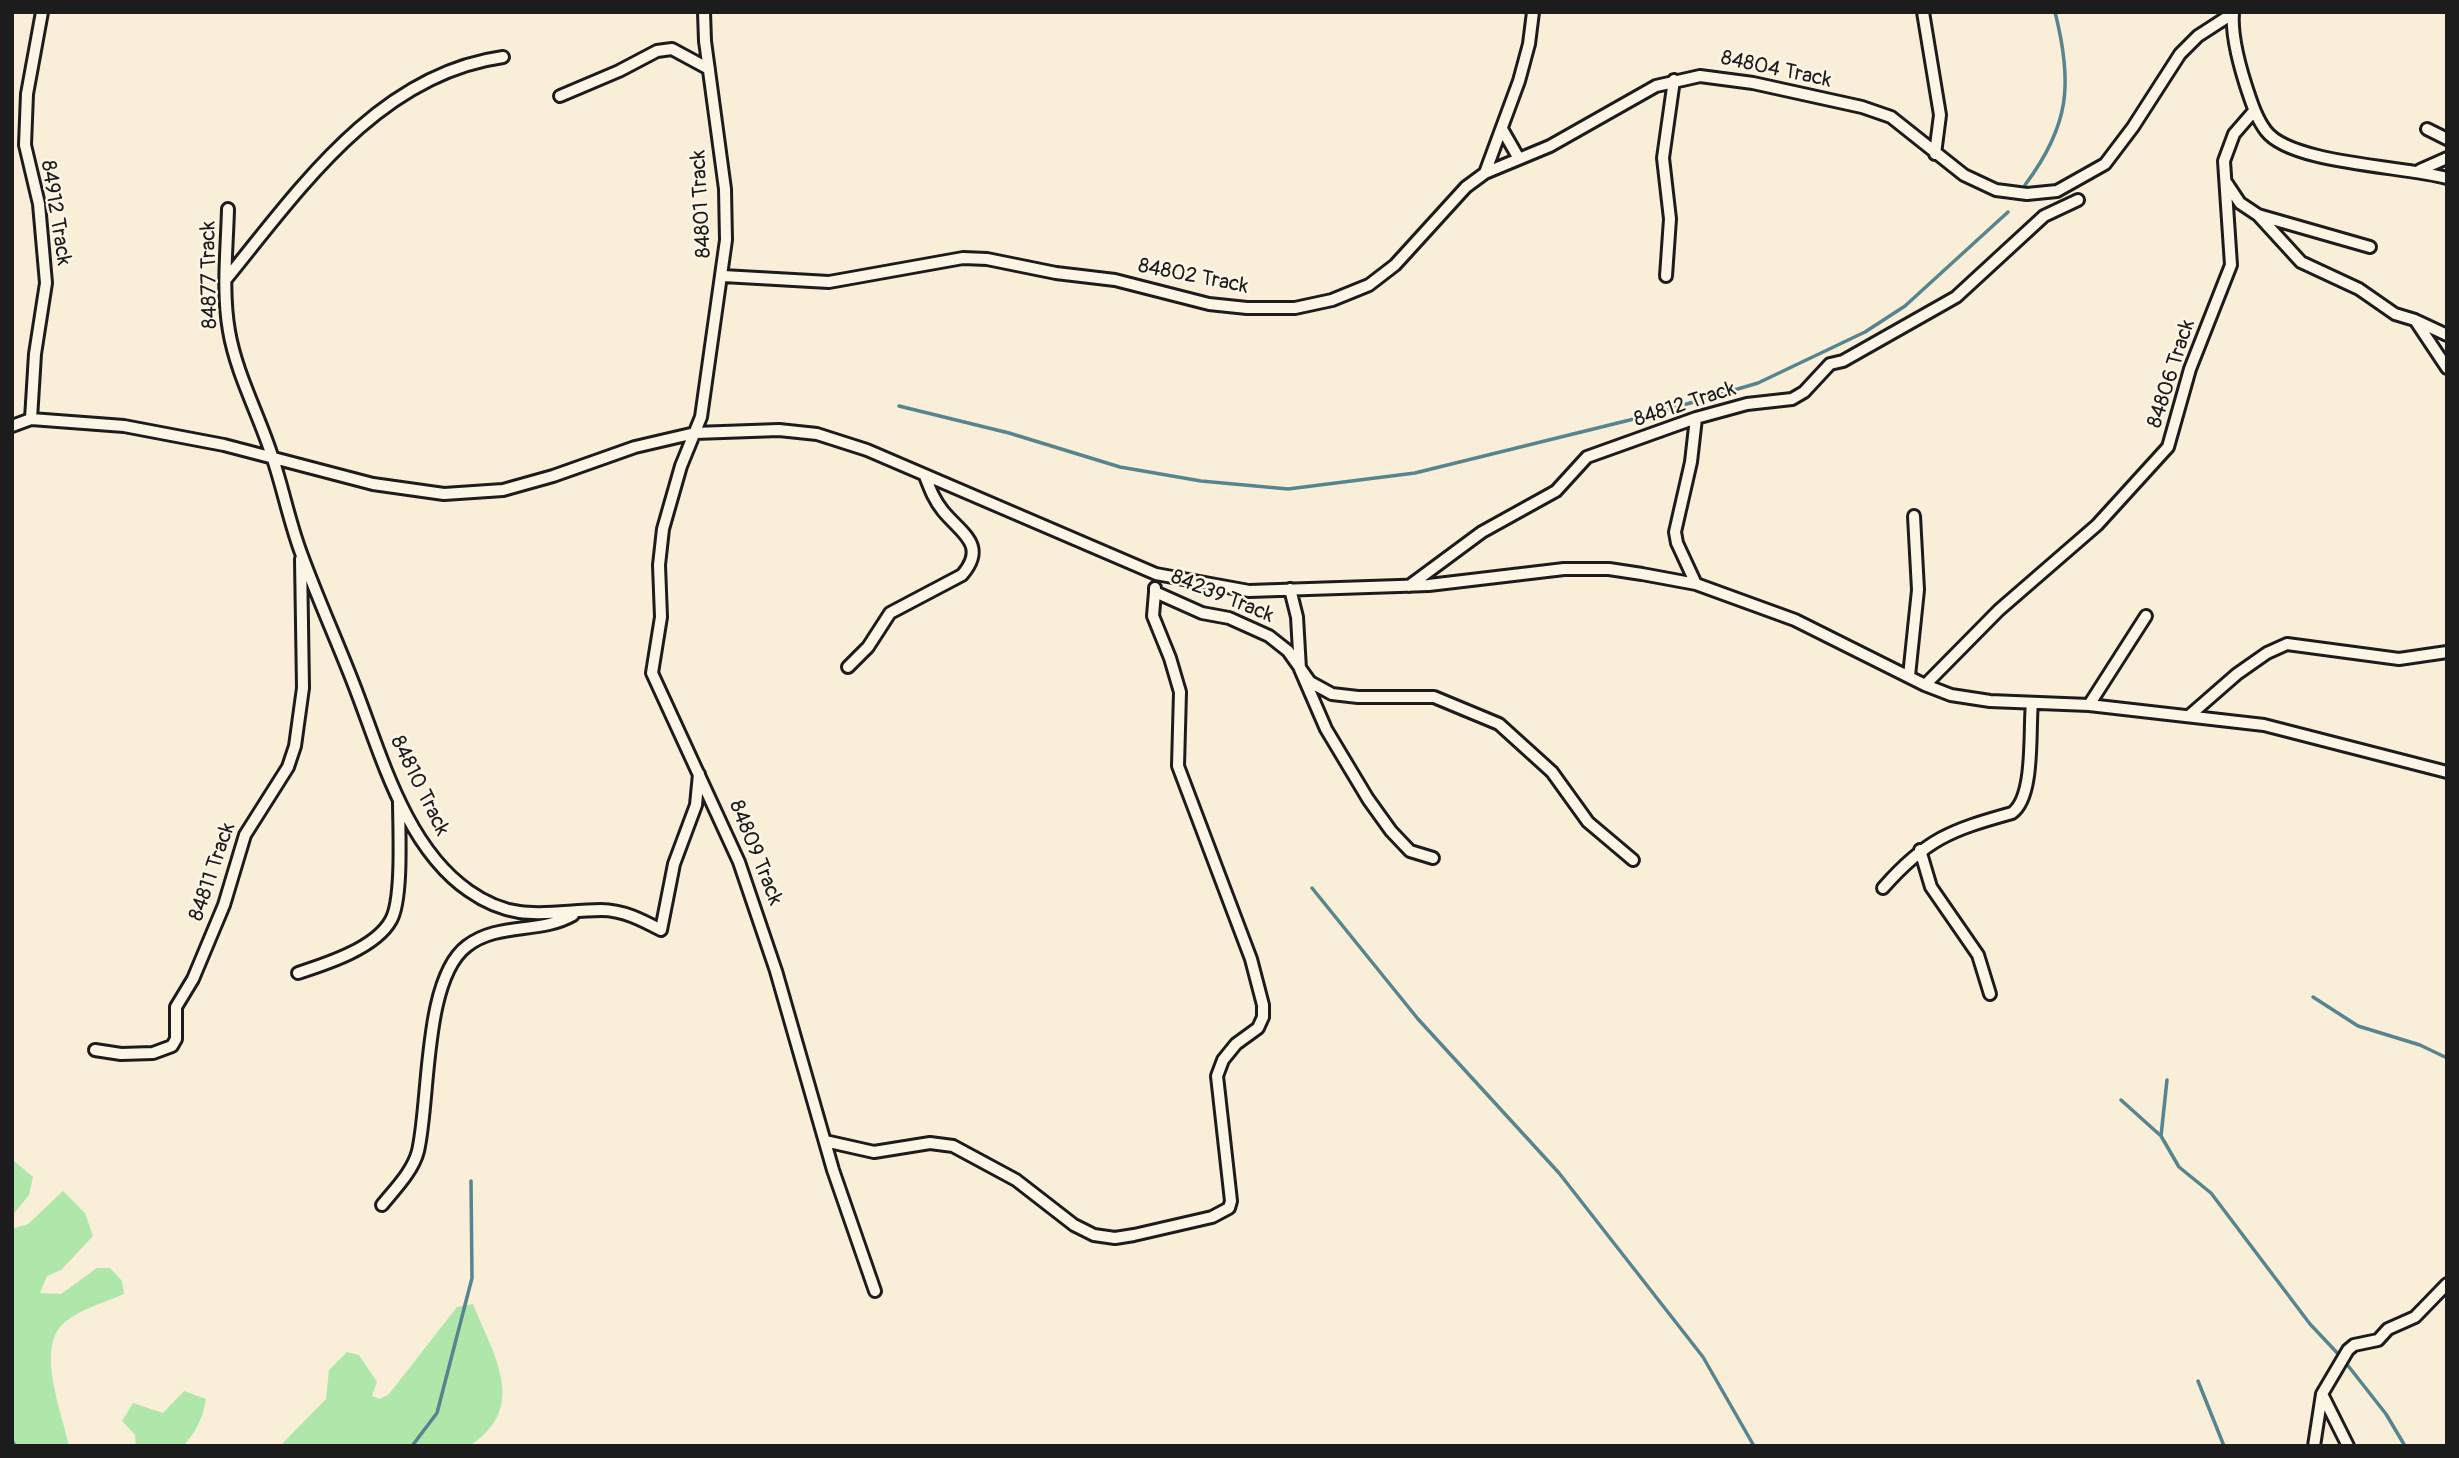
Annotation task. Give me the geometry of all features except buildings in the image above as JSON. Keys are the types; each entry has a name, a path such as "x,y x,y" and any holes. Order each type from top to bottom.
{"street":[{"name":"84912 Track","path":"30,419 35,354 46,283 39,204 25,145 27,94 42,12"},
{"name":"84801 Track","path":"695,433 701,417 723,276 725,189 709,69 705,12"},
{"name":"84802 Track","path":"723,276 829,282 963,258 987,259 1056,273 1115,280 1209,304 1247,308 1296,308 1332,300 1369,285 1395,265 1466,187 1485,173 1530,44 1533,12"},
{"path":"1923,12 1940,115 1935,153"},
{"path":"2233,13 2238,57 2254,111 2267,133 2285,144 2327,159 2420,170 2447,178"},
{"name":"84804 Track","path":"1485,173 1518,157 1550,146 1634,97 1674,80 1720,77 1863,107 1891,117 1964,175 1996,190 2027,194 2057,191 2105,164 2133,127 2180,54 2198,36 2233,13"},
{"path":"559,96 597,82 657,51 672,49 709,69"},
{"path":"226,278 312,177 377,111 452,69 477,60 503,57"},
{"path":"1666,276 1670,219 1663,158 1674,80"},
{"name":"84806 Track","path":"1925,685 1999,610 2098,525 2168,447 2190,369 2231,264 2224,161 2227,147 2242,123 2254,111"},
{"path":"1502,129 1518,157"},
{"path":"2427,129 2447,139"},
{"path":"2420,170 2447,158"},
{"path":"2225,180 2240,203 2258,215 2301,262 2359,289 2395,314 2447,334"},
{"name":"84812 Track","path":"1409,586 1482,532 1556,491 1587,457 1696,418 1747,404 1784,401 1804,392 1830,364 1843,361 1956,297 2044,216 2078,200"},
{"name":"84877 Track","path":"228,209 226,278 229,330 274,459"},
{"path":"2258,215 2370,247"},
{"path":"2414,320 2447,368"},
{"path":"1696,418 1693,454 1675,532 1677,543 1696,584"},
{"path":"12,426 30,419 124,426 224,445 373,484 444,494 503,490 553,476 635,447 695,433 779,430 817,434 867,450 1156,574 1250,591 1409,586 1564,569 1609,569 1696,584 1795,620 1925,685 1951,695 1990,701 2089,705 2264,725 2447,772"},
{"name":"84809 Track","path":"695,433 681,466 663,530 659,565 661,617 652,673 656,687 728,834 762,925 825,1141 876,1291"},
{"name":"84810 Track","path":"274,459 300,552 399,798 425,846 467,890 494,906 530,916 602,910 624,913 661,930 674,864 696,805 699,771"},
{"path":"848,667 868,648 890,613 962,575 969,567 973,552 969,538 943,511 925,476"},
{"path":"1909,676 1918,590 1914,516"},
{"name":"84811 Track","path":"95,1050 121,1054 153,1053 163,1051 176,1039 176,1007 193,979 219,917 245,835 288,767 295,746 303,688 300,552"},
{"name":"84239 Track","path":"1156,574 1155,592 1202,613 1228,618 1269,636 1288,651 1310,682 1332,694 1358,697 1433,697 1479,713 1518,739 1552,772 1588,822 1633,860"},
{"path":"1290,589 1297,617 1300,669 1326,729 1367,799 1401,843 1418,855 1433,858"},
{"path":"825,1141 873,1152 930,1143 953,1146 1016,1180 1074,1225 1094,1235 1115,1238 1134,1235 1212,1217 1229,1208 1230,1191 1217,1076 1223,1060 1236,1044 1258,1028 1263,1017 1263,1005 1251,959 1178,766 1180,692 1153,616 1155,592"},
{"path":"2089,705 2146,616"},
{"path":"2190,715 2238,674 2267,653 2287,644 2399,659 2447,652"},
{"path":"1883,888 1920,850 1946,833 2012,813 2020,807 2027,784 2032,703"},
{"path":"298,973 340,959 382,931 391,920 396,899 399,798"},
{"path":"1920,850 1931,887 1978,955 1990,994"},
{"path":"383,1205 418,1154 426,1074 440,990 449,965 466,947 489,933 559,923 576,914"},
{"path":"2314,1446 2322,1394 2348,1350 2354,1345 2378,1340 2388,1329 2415,1317 2447,1284"},
{"path":"2322,1394 2348,1446"}],"green space":[{"path":"12,1159 33,1177 29,1195 12,1216"},
{"path":"63,1191 85,1213 93,1236 61,1270 47,1276 40,1293 61,1294 97,1268 110,1268 122,1281 124,1294 78,1313 56,1333 51,1364 69,1446 12,1446 12,1229 28,1224"},
{"path":"473,1304 497,1361 502,1398 498,1415 488,1431 469,1446 280,1446 326,1399 329,1370 347,1352 359,1355 377,1382 372,1396 380,1399 389,1394 457,1307"},
{"path":"184,1391 206,1399 201,1419 188,1441 183,1446 136,1446 135,1435 122,1421 133,1403 163,1413"}],"waterway":[{"path":"2025,185 2051,143 2064,103 2064,61 2055,12"},
{"path":"899,406 1009,433 1120,467 1201,481 1288,489 1415,473 1646,416 1758,383 1865,332 1905,306 2008,212"},
{"path":"1312,888 1418,1019 1559,1173 1703,1357 1754,1446"},
{"path":"2313,997 2358,1026 2420,1045 2447,1058"},
{"path":"2167,1080 2161,1136 2179,1167 2211,1193 2310,1324 2342,1358 2386,1414 2405,1446"},
{"path":"2121,1100 2161,1136"},
{"path":"412,1446 437,1413 472,1278 471,1181"},
{"path":"2198,1381 2224,1446"},
{"path":"12,1440 15,1446"}]}
